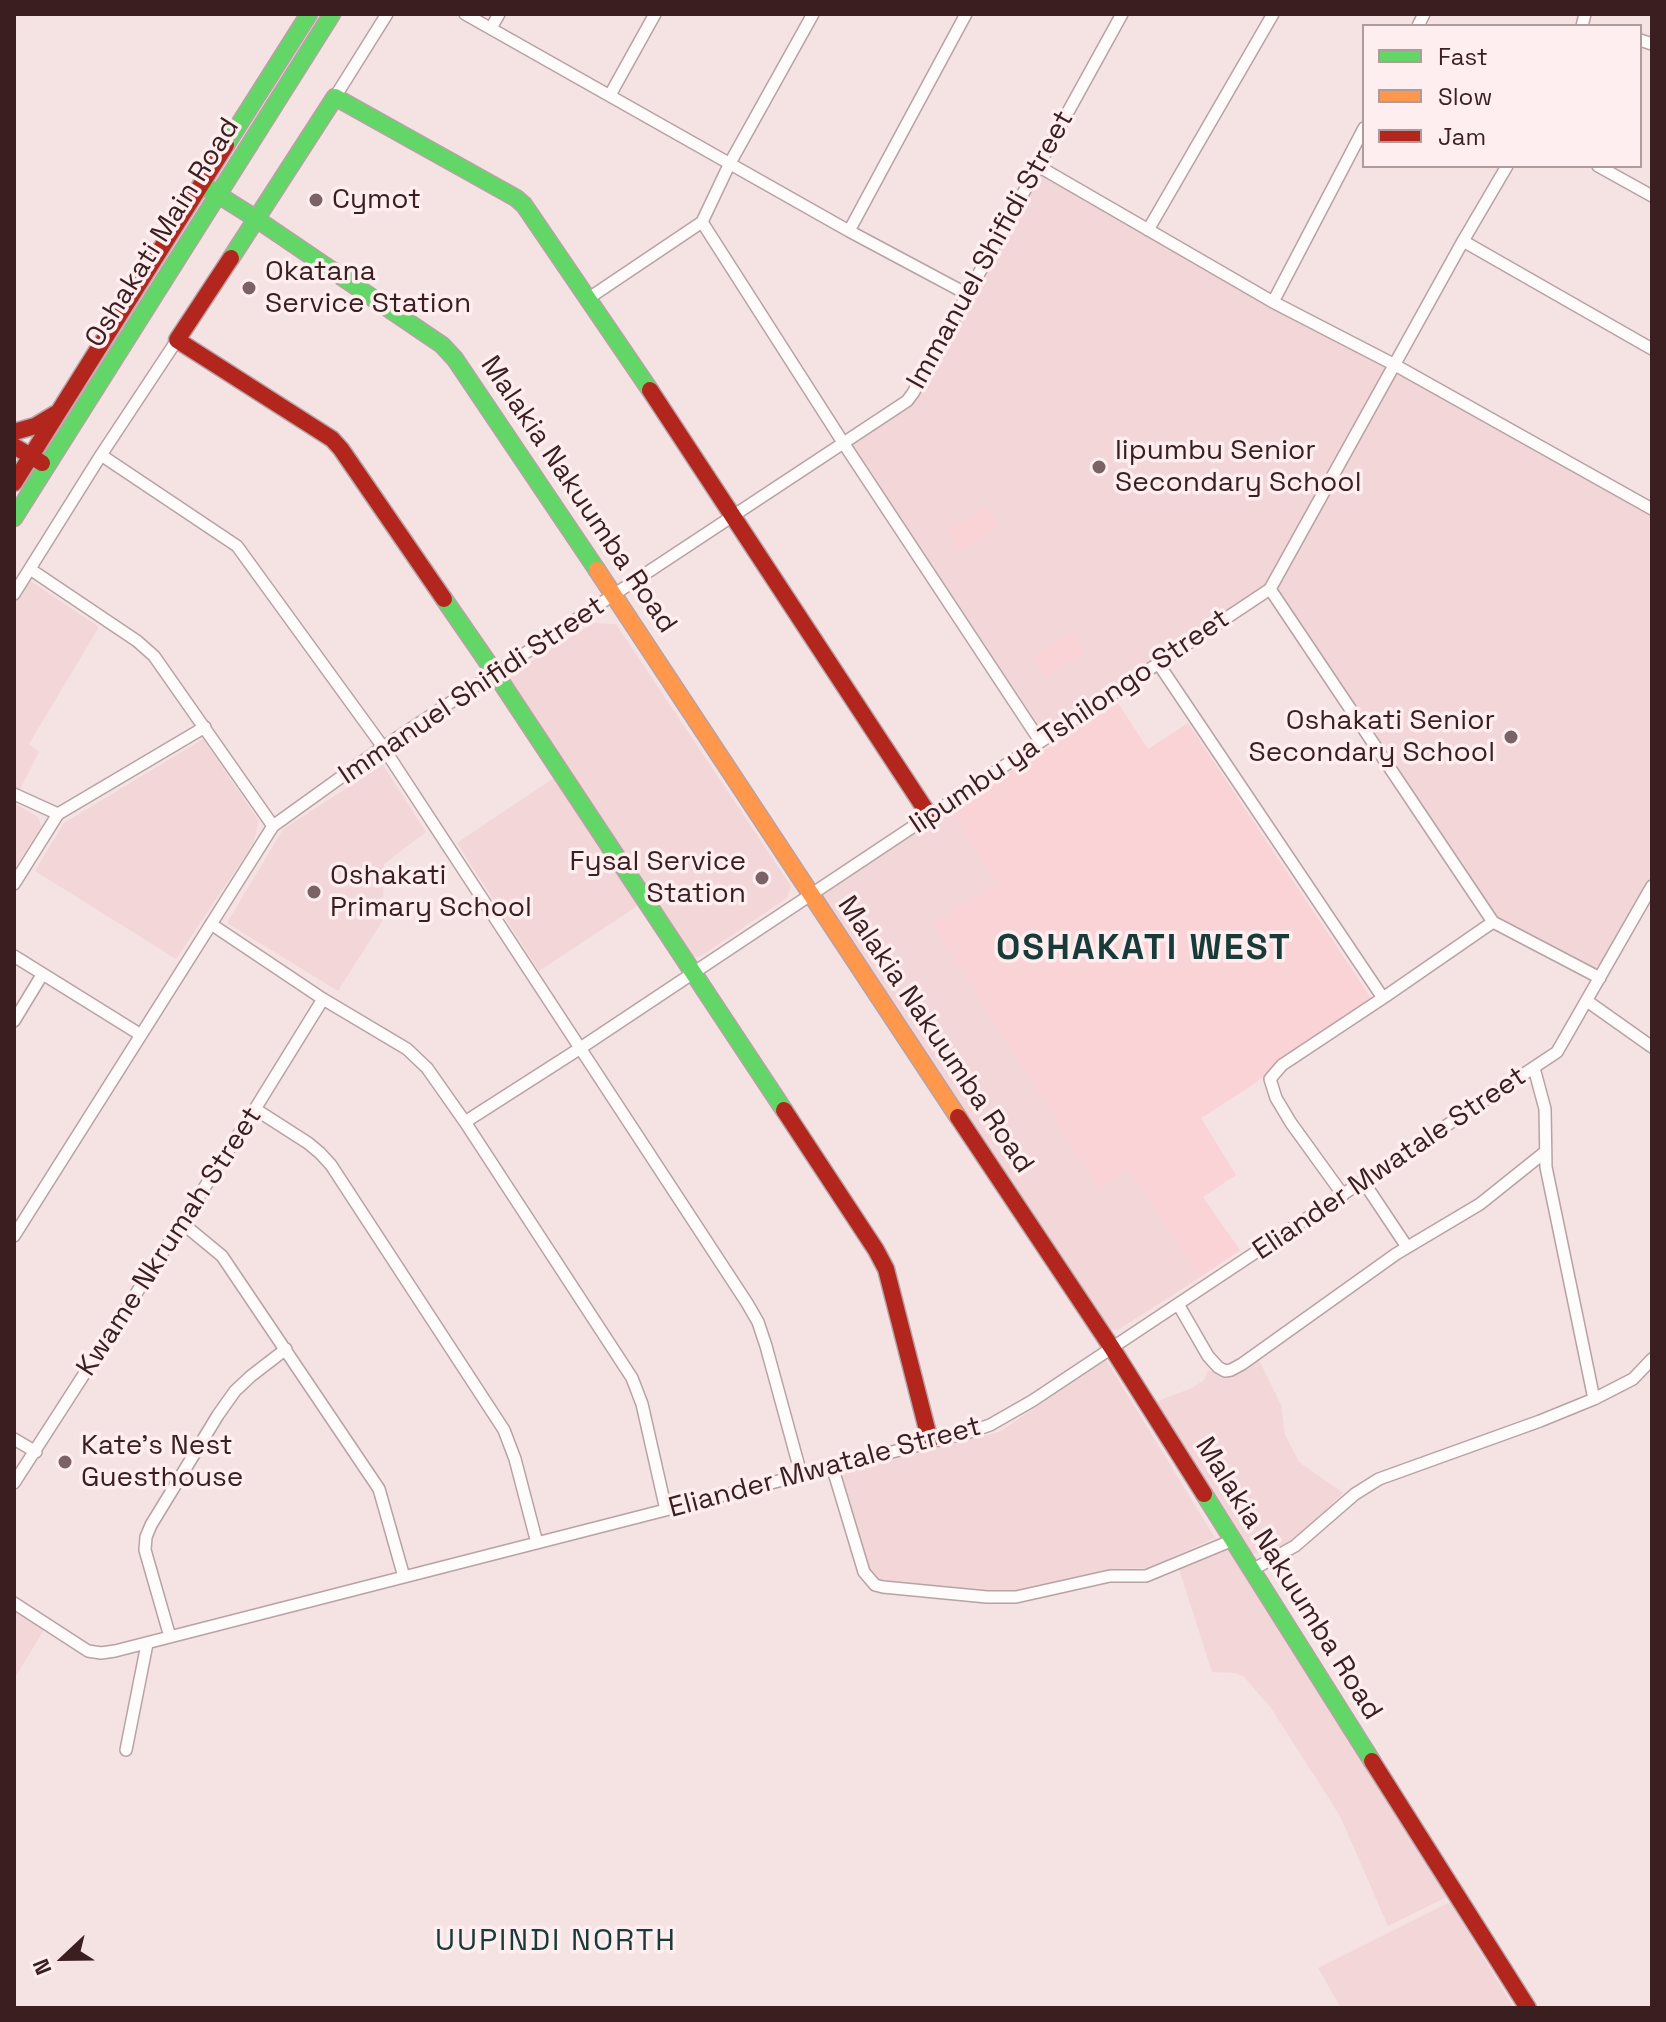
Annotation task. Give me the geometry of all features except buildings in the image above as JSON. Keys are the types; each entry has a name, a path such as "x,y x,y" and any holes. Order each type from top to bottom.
{"main road":[{"name":"Oshakati Main Road","path":"21,468 309,14"},
{"name":"Oshakati Main Road","path":"14,518 332,14"},
{"path":"929,815 734,516 524,205 335,97 177,340 332,439 495,673 876,1250 886,1269 930,1441"},
{"name":"Malakia Nakuumba Road","path":"201,184 450,351 1112,1348 1528,2008"},
{"path":"14,432 35,426 60,411"},
{"path":"14,446 21,468 44,473"}],"street":[{"path":"335,97 387,14"},
{"path":"465,14 849,231 967,294"},
{"path":"491,28 499,14"},
{"path":"610,95 655,14"},
{"path":"589,298 702,222 730,163 813,14"},
{"path":"849,231 966,14"},
{"name":"Immanuel Shifidi Street","path":"14,1236 273,826 383,747 907,401 1122,14"},
{"path":"1148,230 1273,14"},
{"path":"1273,302 1362,132"},
{"path":"1038,166 1273,302 1395,365 1652,509"},
{"name":"Iipumbu ya Tshilongo Street","path":"465,1122 1270,589 1506,168"},
{"path":"1602,168 1652,196"},
{"path":"702,222 1040,741"},
{"path":"1463,241 1652,349"},
{"path":"14,594 177,340"},
{"path":"101,455 237,546 383,747 758,1322 801,1474"},
{"path":"30,569 154,656 273,826"},
{"path":"1270,589 1493,922 1600,978"},
{"path":"1158,663 1383,998"},
{"path":"14,884 58,814 205,727"},
{"path":"14,794 58,814"},
{"name":"Eliander Mwatale Street","path":"14,1603 88,1651 101,1653 147,1644 970,1432 998,1420 1032,1401 1557,1052 1652,886"},
{"path":"1343,1195 1291,1123 1276,1098 1270,1079 1282,1065 1493,922"},
{"path":"211,924 417,1058 465,1122 632,1378 642,1404 666,1510"},
{"path":"14,956 141,1035"},
{"path":"14,1021 42,975"},
{"name":"Kwame Nkrumah Street","path":"14,1483 323,999"},
{"path":"1587,1001 1652,1047"},
{"path":"1534,1068 1545,1109 1549,1183 1594,1399"},
{"path":"255,1109 308,1143 331,1165 504,1430 515,1459 537,1543"},
{"path":"1178,1304 1208,1356 1218,1367 1231,1370 1407,1247 1480,1204 1545,1152"},
{"path":"1363,1181 1407,1247"},
{"path":"182,1223 222,1256 379,1489 404,1577"},
{"path":"170,1637 145,1550 146,1537 235,1391 286,1349"},
{"path":"1252,1570 1295,1546 1355,1494 1379,1479 1594,1399 1633,1379 1652,1359"},
{"path":"14,1439 36,1452"},
{"path":"832,1466 864,1572 875,1585 883,1587 1016,1597 1110,1576 1146,1576 1233,1540"},
{"path":"126,1750 147,1644"}],"shaded area":[{"path":"1038,166 1652,509 1652,886 1600,978 1493,922 1270,589 1040,741 844,444 900,407"},
{"path":"986,506 999,526 960,552 947,531"},
{"path":"29,580 99,627 29,744 39,752 19,791 14,788 14,604"},
{"path":"594,623 616,624 791,886 787,898 701,956 694,957 509,682 510,674"},
{"path":"1072,632 1085,652 1046,677 1033,657"},
{"path":"1118,703 1148,749 1188,723 1371,998 1248,1088 1201,1118 1236,1175 1203,1197 1240,1250 1199,1278 1128,1169 1099,1189 932,924 996,882 950,810"},
{"path":"203,739 259,821 253,844 176,959 35,871 64,823"},
{"name":"Oshakati Primary School","path":"383,765 426,832 384,864 383,920 338,991 227,923 283,829"},
{"path":"554,778 639,905 539,971 457,843"},
{"path":"14,803 38,817 41,827 14,869"},
{"path":"950,810 996,882 932,924 1099,1188 1128,1169 1199,1278 1118,1330 1109,1329 820,897"},
{"path":"1258,1358 1281,1405 1285,1435 1299,1462 1343,1493 1294,1542 1249,1554 1155,1402 1192,1388 1204,1380 1208,1370 1223,1376 1234,1374"},
{"path":"1106,1360 1215,1538 1148,1568 1116,1569 987,1597 912,1589 869,1579 834,1474 999,1432"},
{"path":"1225,1543 1447,1897 1388,1926 1340,1816 1271,1708 1243,1676 1212,1672 1177,1563"},
{"path":"14,1603 47,1625 14,1679"},
{"path":"1450,1902 1514,2008 1341,2008 1318,1968"}],"traffic: fast":[{"path":"226,145 309,14"},
{"path":"14,518 332,14"},
{"path":"231,258 335,97 524,205 650,390"},
{"path":"201,184 442,345 455,359 597,570"},
{"path":"444,599 784,1110"},
{"path":"1204,1494 1372,1761"}],"traffic: slow":[{"path":"597,570 958,1117"}],"traffic: jam":[{"path":"14,483 226,145"},
{"path":"231,258 177,340 332,439 444,599"},
{"path":"650,390 929,815"},
{"path":"14,432 35,426 55,414"},
{"path":"14,446 42,463"},
{"path":"784,1110 886,1269 930,1441"},
{"path":"958,1117 1112,1348 1204,1494"},
{"path":"1372,1761 1528,2008"}],"place":[{"name":"Cymot","path":"316,200"},
{"name":"Okatana Service Station","path":"249,288"},
{"name":"Iipumbu Senior Secondary School","path":"1099,467"},
{"name":"Oshakati Senior Secondary School","path":"1511,737"},
{"name":"Fysal Service Station","path":"762,878"},
{"name":"Oshakati Primary School","path":"314,892"},
{"name":"Kate's Nest Guesthouse","path":"65,1462"}],"district":[{"name":"OSHAKATI WEST","path":"1144,949"},
{"name":"UUPINDI NORTH","path":"556,1942"}]}
